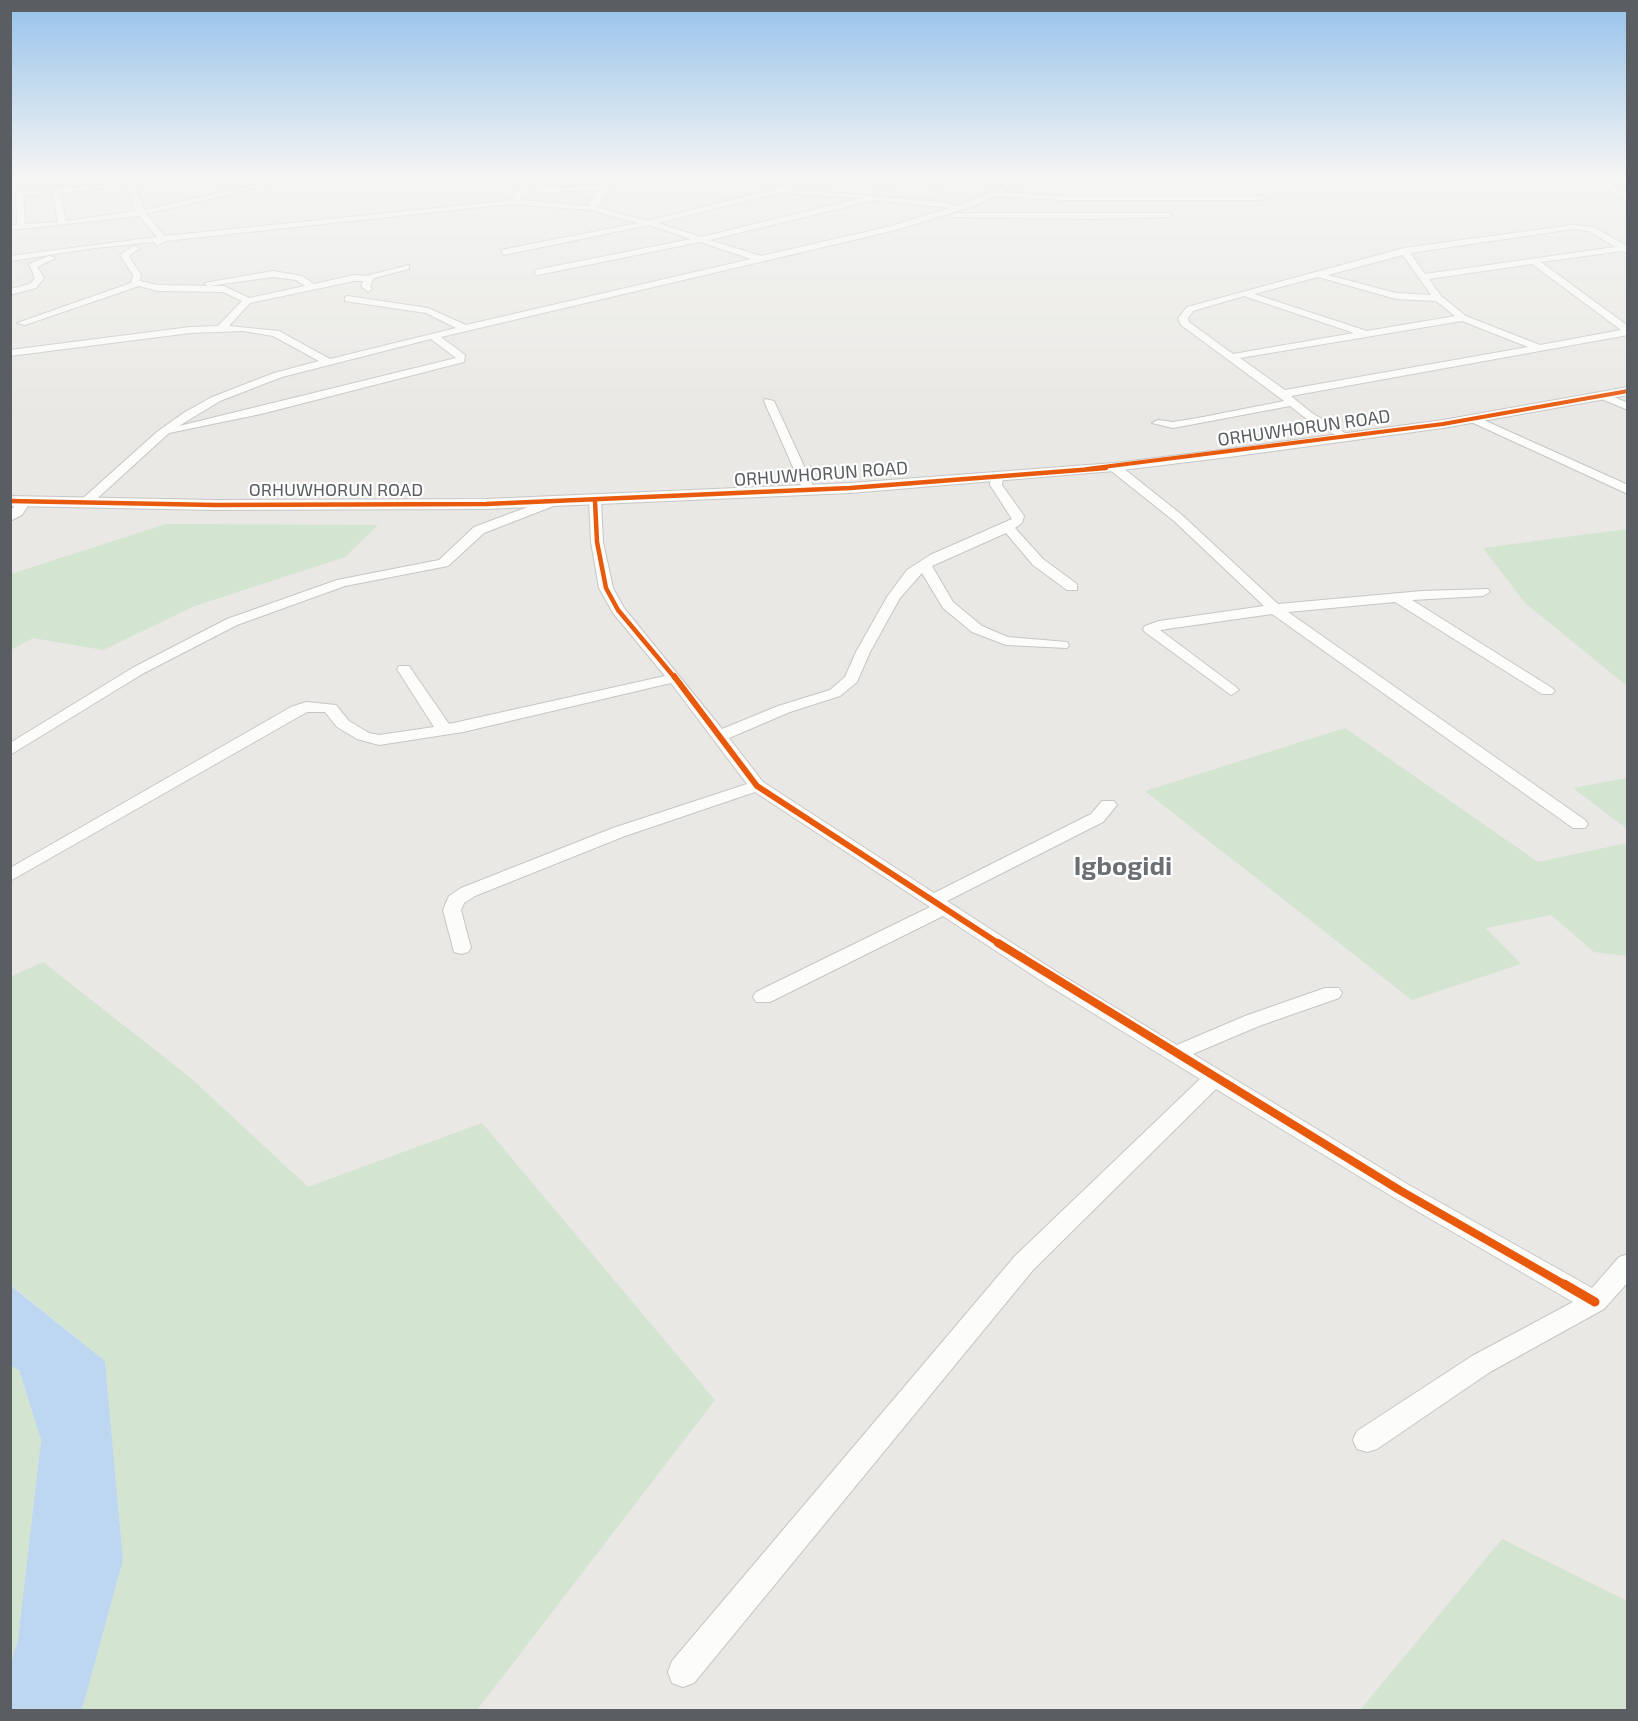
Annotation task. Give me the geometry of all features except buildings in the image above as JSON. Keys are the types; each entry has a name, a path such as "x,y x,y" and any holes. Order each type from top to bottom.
{"street":[{"path":"10,292 33,286 40,278 32,266 57,257"},
{"path":"126,257 133,266 136,283"},
{"path":"538,272 612,257"},
{"path":"756,257 761,259"},
{"path":"86,503 162,433 189,414 216,399 278,375 326,361 768,257"},
{"path":"1346,438 1191,329 1183,318 1190,309 1377,257"},
{"path":"1408,257 1438,298 1462,318 1539,348"},
{"path":"1423,277 1555,257"},
{"path":"1532,260 1628,332"},
{"path":"389,304 391,298 365,286 368,279 377,273 406,267"},
{"path":"1315,273 1396,296 1438,298"},
{"path":"195,289 214,281 273,274 299,278 313,287"},
{"path":"222,327 247,301 354,278 368,279"},
{"path":"10,316 22,323 111,295 136,283 158,288 224,289 247,301"},
{"path":"1243,293 1365,334"},
{"path":"348,299 428,311 466,328"},
{"path":"1230,357 1462,318"},
{"path":"22,323 14,348 222,327 276,333 326,361"},
{"path":"1283,394 1628,332"},
{"path":"162,433 261,411 460,360 461,357 433,336"},
{"name":"ORHUWHORUN ROAD","path":"18,501 357,506 596,501 809,490 1114,467 1346,438 1473,419 1628,391"},
{"path":"1603,396 1628,407"},
{"path":"770,401 809,490"},
{"path":"1158,423 1173,425 1293,402"},
{"path":"1473,419 1628,490"},
{"path":"1114,467 1178,518 1275,609 1579,824"},
{"path":"719,736 784,708 835,693 852,679 863,652 894,597 912,573 960,546 1008,527 1018,520 1018,516 996,485 997,477"},
{"path":"10,518 18,512 18,501"},
{"path":"596,501 597,543 606,588 618,610 675,678 757,786 1053,979 1401,1191 1595,1302"},
{"path":"10,750 139,670 232,622 342,584 443,563 479,530 552,502"},
{"path":"1008,527 1038,562 1072,587"},
{"path":"925,564 933,583 948,605 976,629 1006,640 1062,645"},
{"path":"1231,690 1149,629 1159,624 1275,609 1397,597 1483,592"},
{"path":"1397,597 1546,691"},
{"path":"404,669 423,694 444,730"},
{"path":"10,876 297,710 306,707 330,708 343,724 363,736 379,740 444,730 675,678"},
{"path":"461,948 452,910 456,900 468,892 619,832 757,786"},
{"path":"763,997 1097,818 1108,805"},
{"path":"1177,1053 1252,1021 1332,993"},
{"path":"683,1672 1024,1263 1216,1077"},
{"path":"1367,1440 1481,1364 1595,1302 1628,1264"}],"green space":[{"path":"166,524 378,525 345,557 195,606 103,650 33,638 11,650 11,574"},
{"path":"1628,529 1627,686 1525,603 1483,548"},
{"path":"1345,728 1538,862 1627,843 1627,956 1594,952 1551,915 1486,928 1521,964 1412,1000 1145,791"},
{"path":"1627,778 1627,829 1573,788"},
{"path":"43,962 192,1079 308,1187 482,1123 715,1400 477,1710 82,1710 123,1560 105,1361 11,1285 10,977"},
{"path":"11,1366 19,1370 41,1440 18,1639 11,1663"},
{"path":"1502,1539 1627,1601 1627,1710 1360,1710"}],"water":[{"path":"10,1285 105,1361 123,1560 82,1710 11,1710 11,1663 18,1639 41,1440 19,1370 11,1366"}],"cycle path":[{"path":"10,501 215,505 486,504 850,488 1114,467 1229,453 1443,424 1628,391"},
{"path":"595,501 597,542 606,588 618,610 675,678 757,786 1053,979 1401,1191 1595,1302"}],"district":[{"name":"Igbogidi","path":"1123,866"}]}
